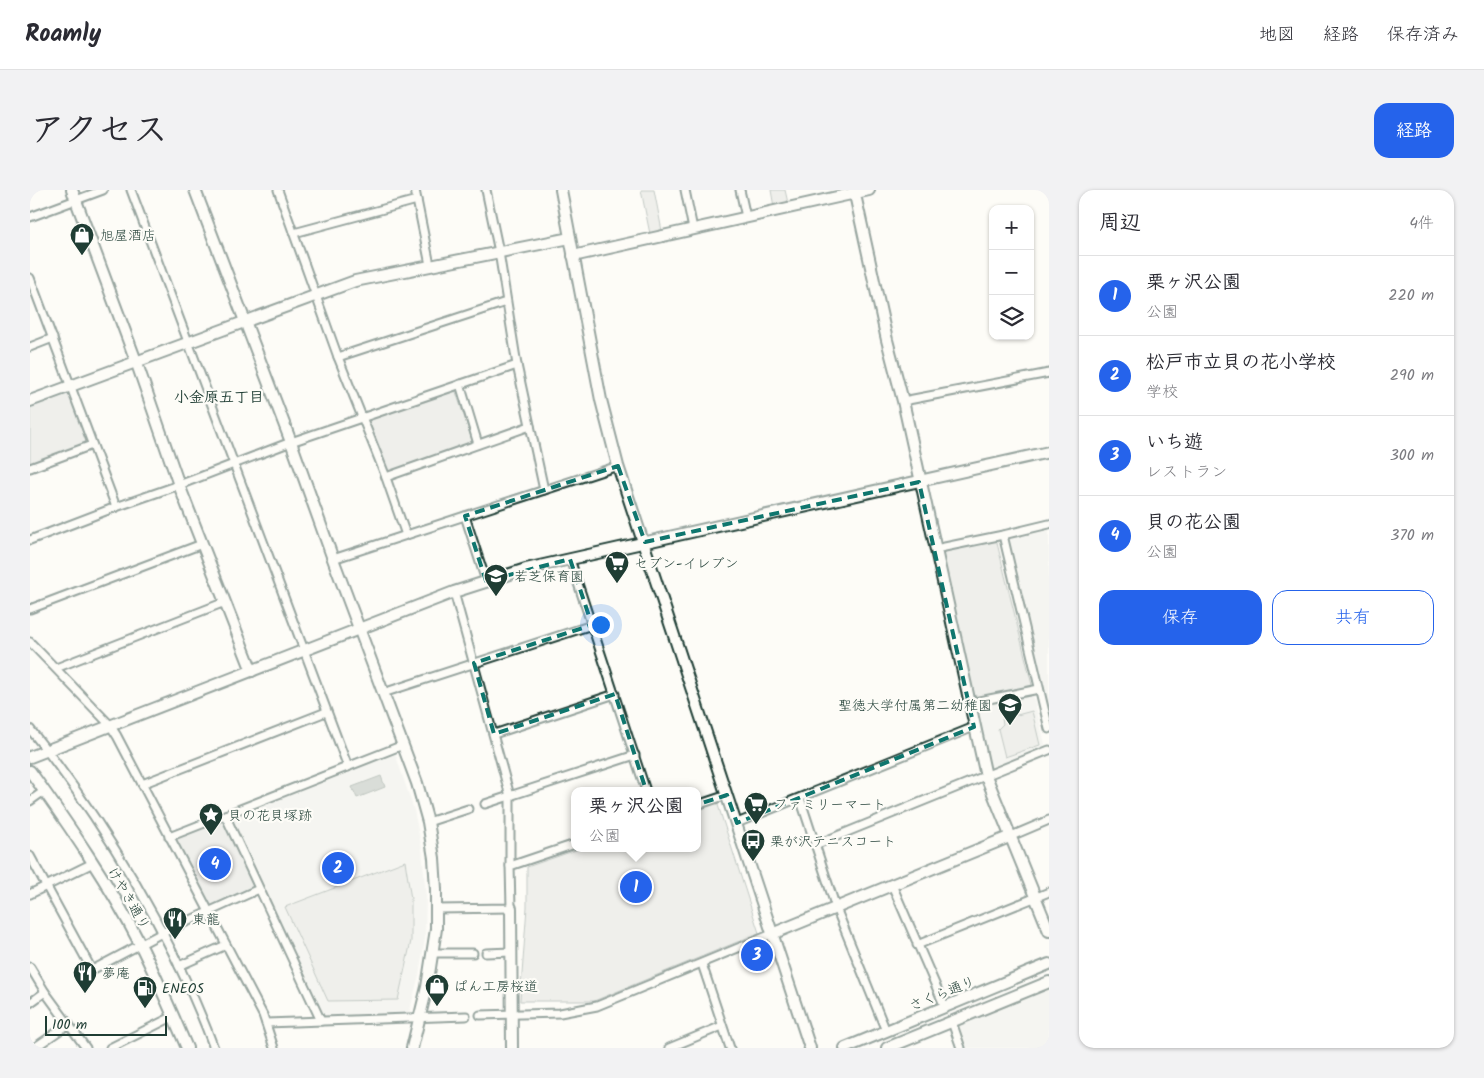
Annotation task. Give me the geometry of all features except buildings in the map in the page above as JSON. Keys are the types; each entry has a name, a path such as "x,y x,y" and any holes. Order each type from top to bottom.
{"street":[{"path":"30,217 74,195 103,190"},
{"path":"131,190 348,767"},
{"path":"196,190 417,783 428,822 434,858 437,909 433,954 412,1048"},
{"path":"278,190 338,357 364,418 406,535"},
{"path":"415,190 430,265"},
{"path":"486,190 499,252 518,365 544,490"},
{"path":"561,190 601,400 618,466 645,542 810,1048"},
{"path":"685,190 693,229"},
{"path":"740,190 746,217"},
{"path":"573,256 869,190"},
{"path":"854,192 986,776 1049,931"},
{"path":"74,195 136,361 179,485 252,671"},
{"path":"294,232 418,200"},
{"path":"30,401 356,281 570,238"},
{"path":"30,280 116,507"},
{"path":"338,357 506,302"},
{"path":"30,347 53,338"},
{"path":"30,540 291,442 518,365"},
{"path":"903,402 1049,373"},
{"path":"460,384 478,444"},
{"path":"386,477 530,426"},
{"path":"30,468 92,445"},
{"path":"30,757 454,592 526,569 1049,452"},
{"path":"333,559 618,466"},
{"path":"465,516 486,581"},
{"path":"934,549 1049,524"},
{"path":"1003,535 1049,729"},
{"path":"30,609 202,544"},
{"path":"570,559 645,787"},
{"path":"454,592 510,796 512,1048"},
{"path":"56,668 225,602"},
{"path":"383,692 592,625"},
{"path":"30,642 110,725 266,1023 274,1048"},
{"path":"969,703 1039,689"},
{"path":"494,734 614,694"},
{"path":"142,784 326,712"},
{"path":"736,823 974,727"},
{"path":"30,729 90,812 116,853 179,966 214,1048"},
{"path":"169,837 403,745"},
{"path":"815,845 1049,750"},
{"path":"485,804 635,755"},
{"name":"けやき通り","path":"30,771 93,863 140,944 187,1048"},
{"path":"30,801 44,791"},
{"path":"701,803 727,795"},
{"path":"800,798 836,908 886,1031"},
{"path":"428,822 468,809"},
{"path":"225,815 321,1020"},
{"path":"480,1015 560,1013 586,1009 610,1001 1049,820"},
{"path":"510,866 571,845"},
{"path":"30,856 92,970 140,944 259,889"},
{"path":"30,894 93,863"},
{"path":"892,885 952,1022 961,1048"},
{"path":"917,945 1049,892"},
{"path":"437,909 511,908"},
{"path":"179,966 226,945"},
{"path":"486,953 511,952"},
{"path":"433,954 472,953"},
{"path":"702,964 730,1048"},
{"name":"さくら通り","path":"845,1048 1049,964"},
{"path":"30,967 86,1048"},
{"path":"890,1047 1049,982"},
{"path":"30,1002 46,992"},
{"path":"110,1048 174,1016"},
{"path":"266,1023 466,1016"},
{"path":"34,1048 69,1024"},
{"path":"669,1048 722,1026"}],"highlighted area":[{"path":"618,466 645,542 919,482 974,727 737,823 727,795 655,818 615,694 494,734 474,663 592,625 570,559 486,581 465,516"}],"shaded area":[{"path":"641,190 654,190 662,231 650,234"},
{"path":"771,190 785,190 788,203 774,207"},
{"path":"454,386 473,443 384,472 364,418"},
{"path":"66,392 69,393 87,440 85,444 30,465 30,406"},
{"path":"1049,528 1049,713 1009,541 1010,536"},
{"path":"996,539 1032,685 1030,688 976,699 972,697 940,555 943,551"},
{"name":"聖徳大学付属第二幼稚園","path":"1030,693 1033,694 1045,744 1042,748 993,769 988,767 975,708 978,704"},
{"path":"1032,711 1040,745 1005,757 998,729 1003,724 1002,719"},
{"path":"395,753 414,810 422,849 426,897 425,939 419,975 409,1014 325,1017 321,1015 230,819 231,816"},
{"path":"381,776 385,787 357,798 352,787"},
{"path":"717,802 759,933 594,1001 520,1001 527,907 527,867 571,852 701,852 701,808"},
{"path":"220,820 223,821 253,885 252,888 212,907 209,906 175,842 177,838"},
{"path":"405,861 411,899 411,941 398,1000 328,1001 285,907"},
{"path":"1049,989 1049,1048 965,1048 957,1027"}],"place":[{"name":"旭屋酒店","path":"82,256"},
{"name":"セブン-イレブン","path":"617,584"},
{"name":"若芝保育園","path":"496,597"},
{"name":"聖徳大学付属第二幼稚園","path":"1010,726"},
{"name":"ファミリーマート","path":"756,825"},
{"name":"貝の花貝塚跡","path":"211,836"},
{"name":"栗が沢テニスコート","path":"753,862"},
{"name":"貝の花公園","path":"215,864"},
{"name":"松戸市立貝の花小学校","path":"338,868"},
{"name":"栗ヶ沢公園","path":"636,887"},
{"name":"東龍","path":"175,940"},
{"name":"いち遊","path":"757,955"},
{"name":"夢庵","path":"85,994"},
{"name":"ぱん工房桜道","path":"437,1007"},
{"name":"ENEOS","path":"145,1009"}],"district":[{"name":"小金原五丁目","path":"219,397"}]}
